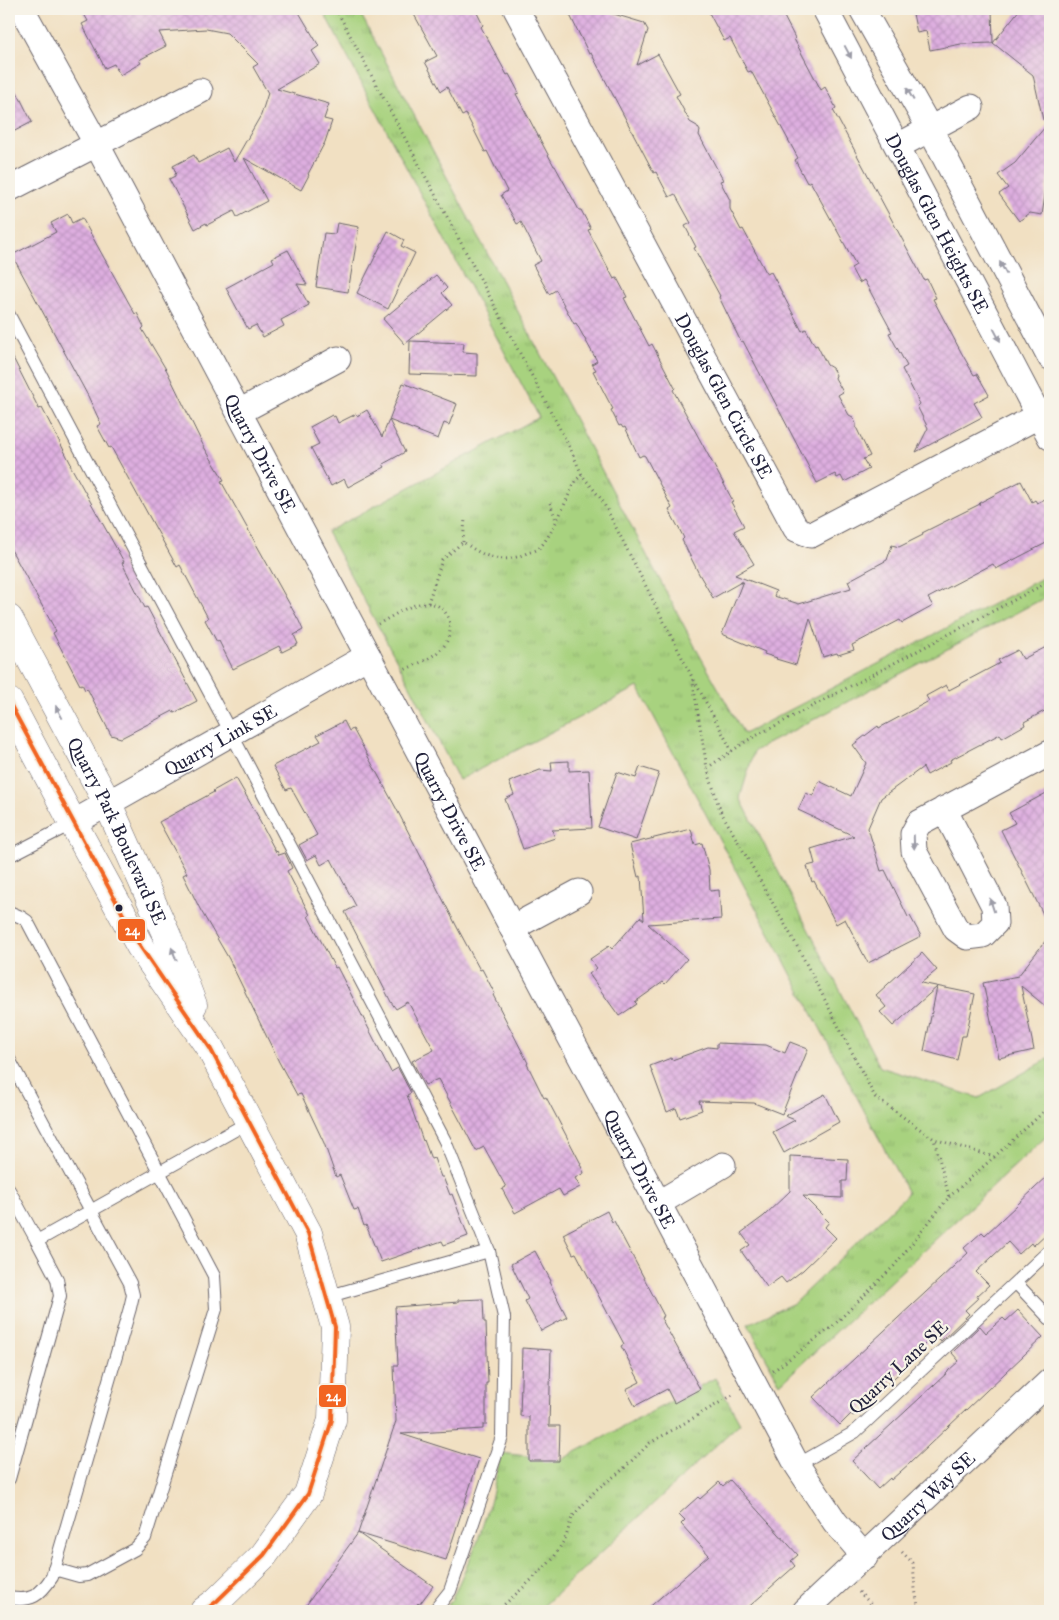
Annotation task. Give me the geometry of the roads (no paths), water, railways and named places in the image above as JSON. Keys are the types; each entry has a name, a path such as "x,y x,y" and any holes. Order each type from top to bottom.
{"street":[{"name":"Quarry Drive SE","path":"22,9 96,143 797,1465 835,1522 865,1557"},
{"name":"Douglas Glen Circle SE","path":"516,9 796,529 811,535 1047,421"},
{"name":"Douglas Glen Heights SE","path":"825,9 1047,421"},
{"name":"Douglas Glen Heights SE","path":"862,9 930,129 1050,357"},
{"path":"9,189 200,91"},
{"path":"898,146 971,107"},
{"path":"239,412 338,359"},
{"name":"Quarry Park Boulevard SE","path":"9,619 108,804 167,936 210,1048"},
{"name":"Quarry Link SE","path":"73,823 231,734 362,646"},
{"name":"Quarry Park Boulevard SE","path":"9,702 140,946 210,1048 308,1232 335,1327 332,1420 308,1494 264,1555 217,1601 204,1611"},
{"path":"944,810 994,906 995,923 983,935 967,937 956,929 914,851 913,834 919,823 1050,753"},
{"path":"512,928 579,892"},
{"path":"658,1204 723,1165"},
{"name":"Quarry Way SE","path":"805,1611 865,1557 1050,1381"}],"lane":[{"path":"9,11 14,9"},
{"path":"9,315 445,1141 489,1251 504,1317 502,1437 450,1590 434,1611"},
{"path":"9,856 73,823"},
{"path":"9,912 27,921 214,1276 216,1309 145,1538 135,1549 87,1575 80,1576 54,1570"},
{"path":"9,1059 130,1283 132,1294 130,1308 52,1577 43,1590 35,1597 24,1599 9,1598"},
{"path":"37,1242 249,1122"},
{"path":"9,1190 57,1279 60,1296 9,1480"},
{"name":"Quarry Lane SE","path":"797,1465 855,1432 1050,1250"},
{"path":"326,1297 489,1251"},
{"path":"1016,1283 1050,1319"}]}
